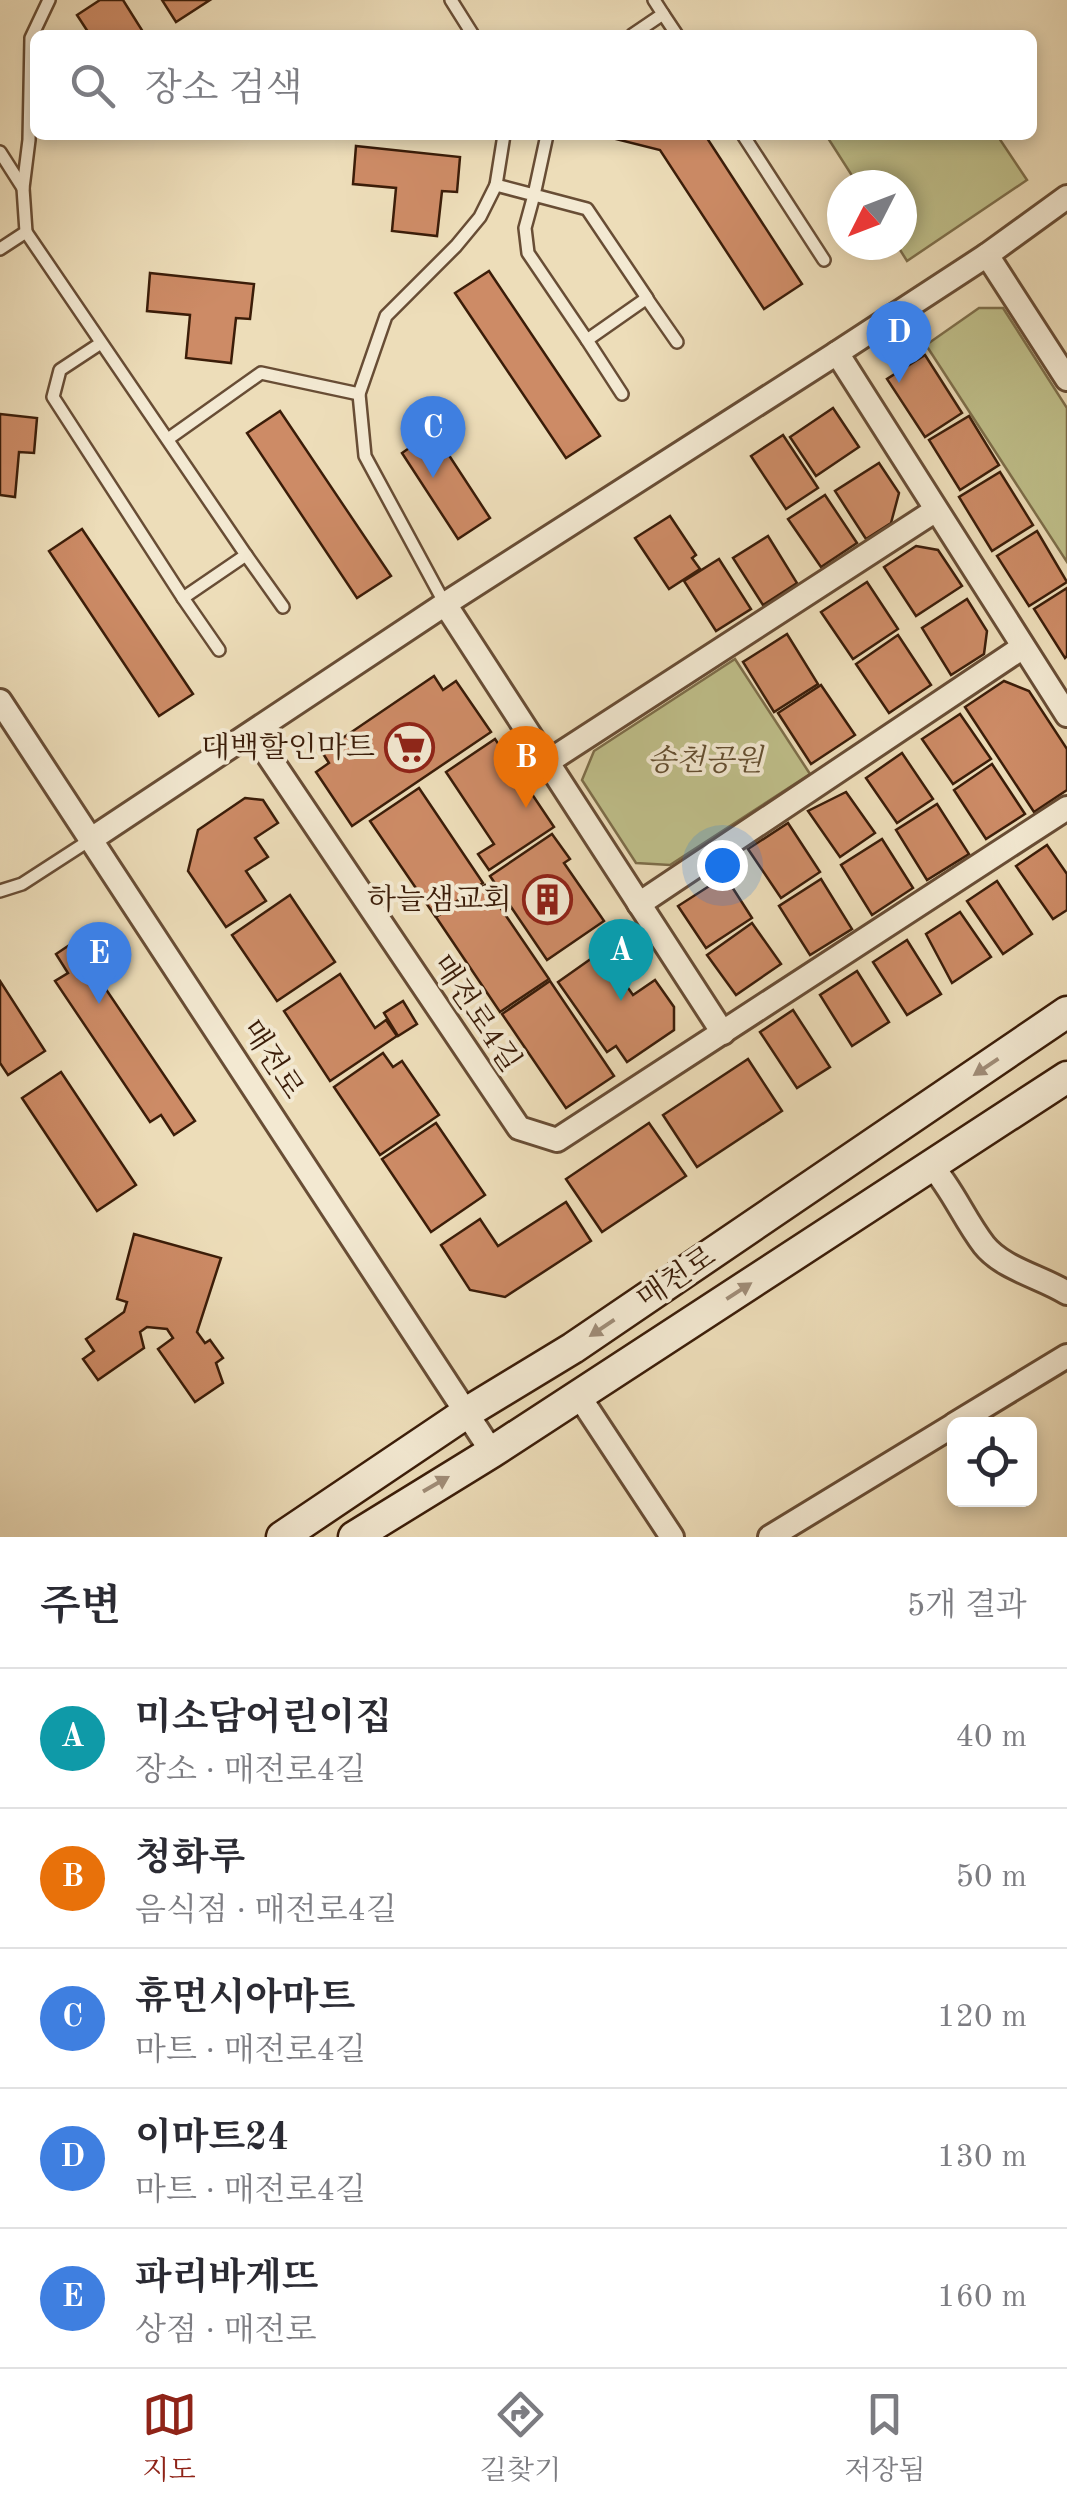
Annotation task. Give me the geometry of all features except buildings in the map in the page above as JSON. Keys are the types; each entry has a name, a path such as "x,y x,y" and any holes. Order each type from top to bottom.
{"main road":[{"name":"매천로","path":"282,1537 466,1413 572,1348 1067,1012"},
{"name":"매천로","path":"354,1537 579,1396 1067,1077"}],"street":[{"path":"93,838 444,604 988,255 1067,197"},
{"path":"988,255 1067,378"},
{"path":"837,353 1067,716"},
{"path":"546,763 936,510"},
{"path":"444,604 723,1033"},
{"path":"639,904 1022,647"},
{"name":"매전로","path":"0,701 492,1452"},
{"name":"매전로4길","path":"253,733 519,1128 557,1140 1067,808"},
{"path":"931,1165 954,1190 984,1245 998,1257 1067,1293"},
{"path":"968,1417 1067,1356"},
{"path":"579,1396 672,1537"},
{"path":"770,1537 947,1430"}],"lane":[{"path":"34,30 49,0"},
{"path":"451,0 471,30"},
{"path":"654,0 674,30"},
{"path":"639,30 663,14"},
{"path":"30,38 29,140 23,188 26,232 283,607"},
{"path":"444,604 365,456 359,394 386,316 480,217 496,185 503,140"},
{"path":"546,140 525,228 528,253 622,394"},
{"path":"746,140 824,260"},
{"path":"0,152 23,188"},
{"path":"496,185 587,209 677,342"},
{"path":"0,248 26,232"},
{"path":"587,340 645,296"},
{"path":"101,343 60,370 53,397 219,650"},
{"path":"168,440 260,373 359,394"},
{"path":"183,598 246,555"},
{"path":"0,891 22,884 93,838"}],"green space":[{"path":"829,140 1000,140 1027,180 917,254 917,170 848,170"},
{"path":"979,308 1003,308 1067,408 1067,562 926,345"},
{"name":"송천공원","path":"735,659 810,774 670,865 636,863 582,780 594,751"}],"place":[{"name":"이마트24","path":"899,383"},
{"name":"휴먼시아마트","path":"433,478"},
{"name":"대백할인마트","path":"410,747"},
{"name":"청화루","path":"526,808"},
{"name":"하늘샘교회","path":"547,899"},
{"name":"미소담어린이집","path":"621,1001"},
{"name":"파리바게뜨","path":"99,1004"}]}
